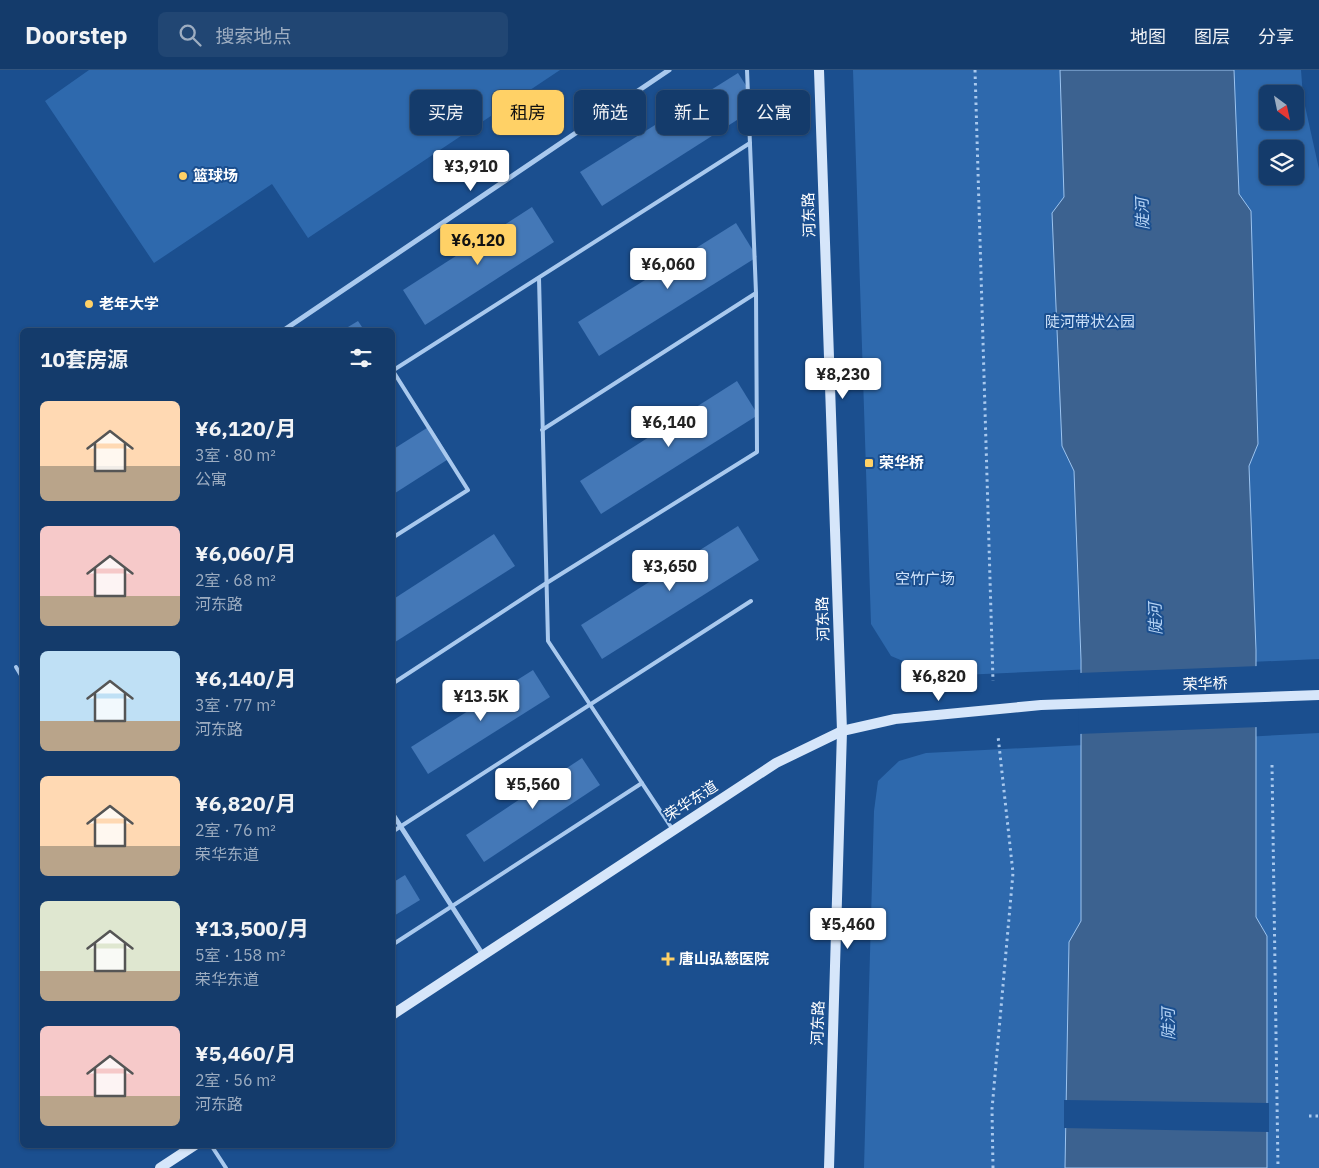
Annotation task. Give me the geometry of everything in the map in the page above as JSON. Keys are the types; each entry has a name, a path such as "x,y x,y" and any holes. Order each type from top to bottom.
{"street":[{"path":"287,328 669,70"},
{"name":"河东路","path":"819,70 842,731 829,1168"},
{"name":"荣华桥","path":"1042,705 1319,696"},
{"name":"荣华东道","path":"395,1013 776,763 842,731 895,719 1042,705"},
{"path":"395,818 484,955"},
{"path":"160,1168 190,1148"}],"lane":[{"path":"395,682 545,584 757,452 756,293 747,70"},
{"path":"395,370 750,142"},
{"path":"539,278 545,584 548,641 673,830"},
{"path":"542,430 756,293"},
{"path":"395,374 468,490 395,536"},
{"path":"395,830 751,602"},
{"path":"16,667 20,674"},
{"path":"395,944 642,783"},
{"path":"213,1148 226,1168"}],"path":[{"path":"975,70 993,681"},
{"path":"993,1168 992,1109 1013,873 998,736"},
{"path":"1272,765 1278,1168"},
{"path":"1309,1116 1319,1116"}],"green space":[{"path":"89,70 560,70 530,90 492,90 492,115 482,122 482,90 410,90 410,135 462,135 308,238 272,184 154,263 45,101"},
{"name":"陡河带状公园","path":"853,70 1301,70 1302,85 1259,85 1259,130 1304,130 1304,102 1319,169 1319,659 939,676 891,656 871,624"},
{"path":"1319,733 1319,1168 864,1168 874,811 878,781 899,761 926,753"}],"water":[{"name":"陡河","path":"1060,70 1234,70 1239,194 1251,211 1258,444 1249,466 1256,650 1256,917 1267,936 1267,1168 1065,1168 1069,942 1081,921 1081,660 1074,471 1062,446 1052,213 1064,197"}],"pier":[{"path":"1259,666 1259,727 1078,734 1079,673"},
{"path":"1064,1100 1269,1103 1269,1132 1064,1128"}],"building":[{"path":"738,73 749,90 738,90 738,119 728,126 728,90 711,90"},
{"path":"656,124 656,135 713,135 602,206 580,172 639,135 646,135 646,131"},
{"path":"532,207 554,242 425,325 403,290"},
{"path":"736,223 757,257 599,356 578,322"},
{"path":"358,321 363,328 346,328"},
{"path":"737,381 758,415 601,514 580,481"},
{"path":"430,426 450,458 395,493 395,448"},
{"path":"738,526 759,560 602,659 581,625"},
{"path":"494,534 515,566 395,642 395,598"},
{"path":"533,670 550,697 428,774 411,747"},
{"path":"582,758 600,785 484,862 466,835"},
{"path":"405,875 420,900 395,915 395,881"}],"place":[{"name":"篮球场","path":"183,176"},
{"name":"老年大学","path":"89,304"},
{"name":"荣华桥","path":"869,463"},
{"name":"唐山弘慈医院","path":"668,959"}],"park label":[{"name":"空竹广场","path":"925,579"}]}
